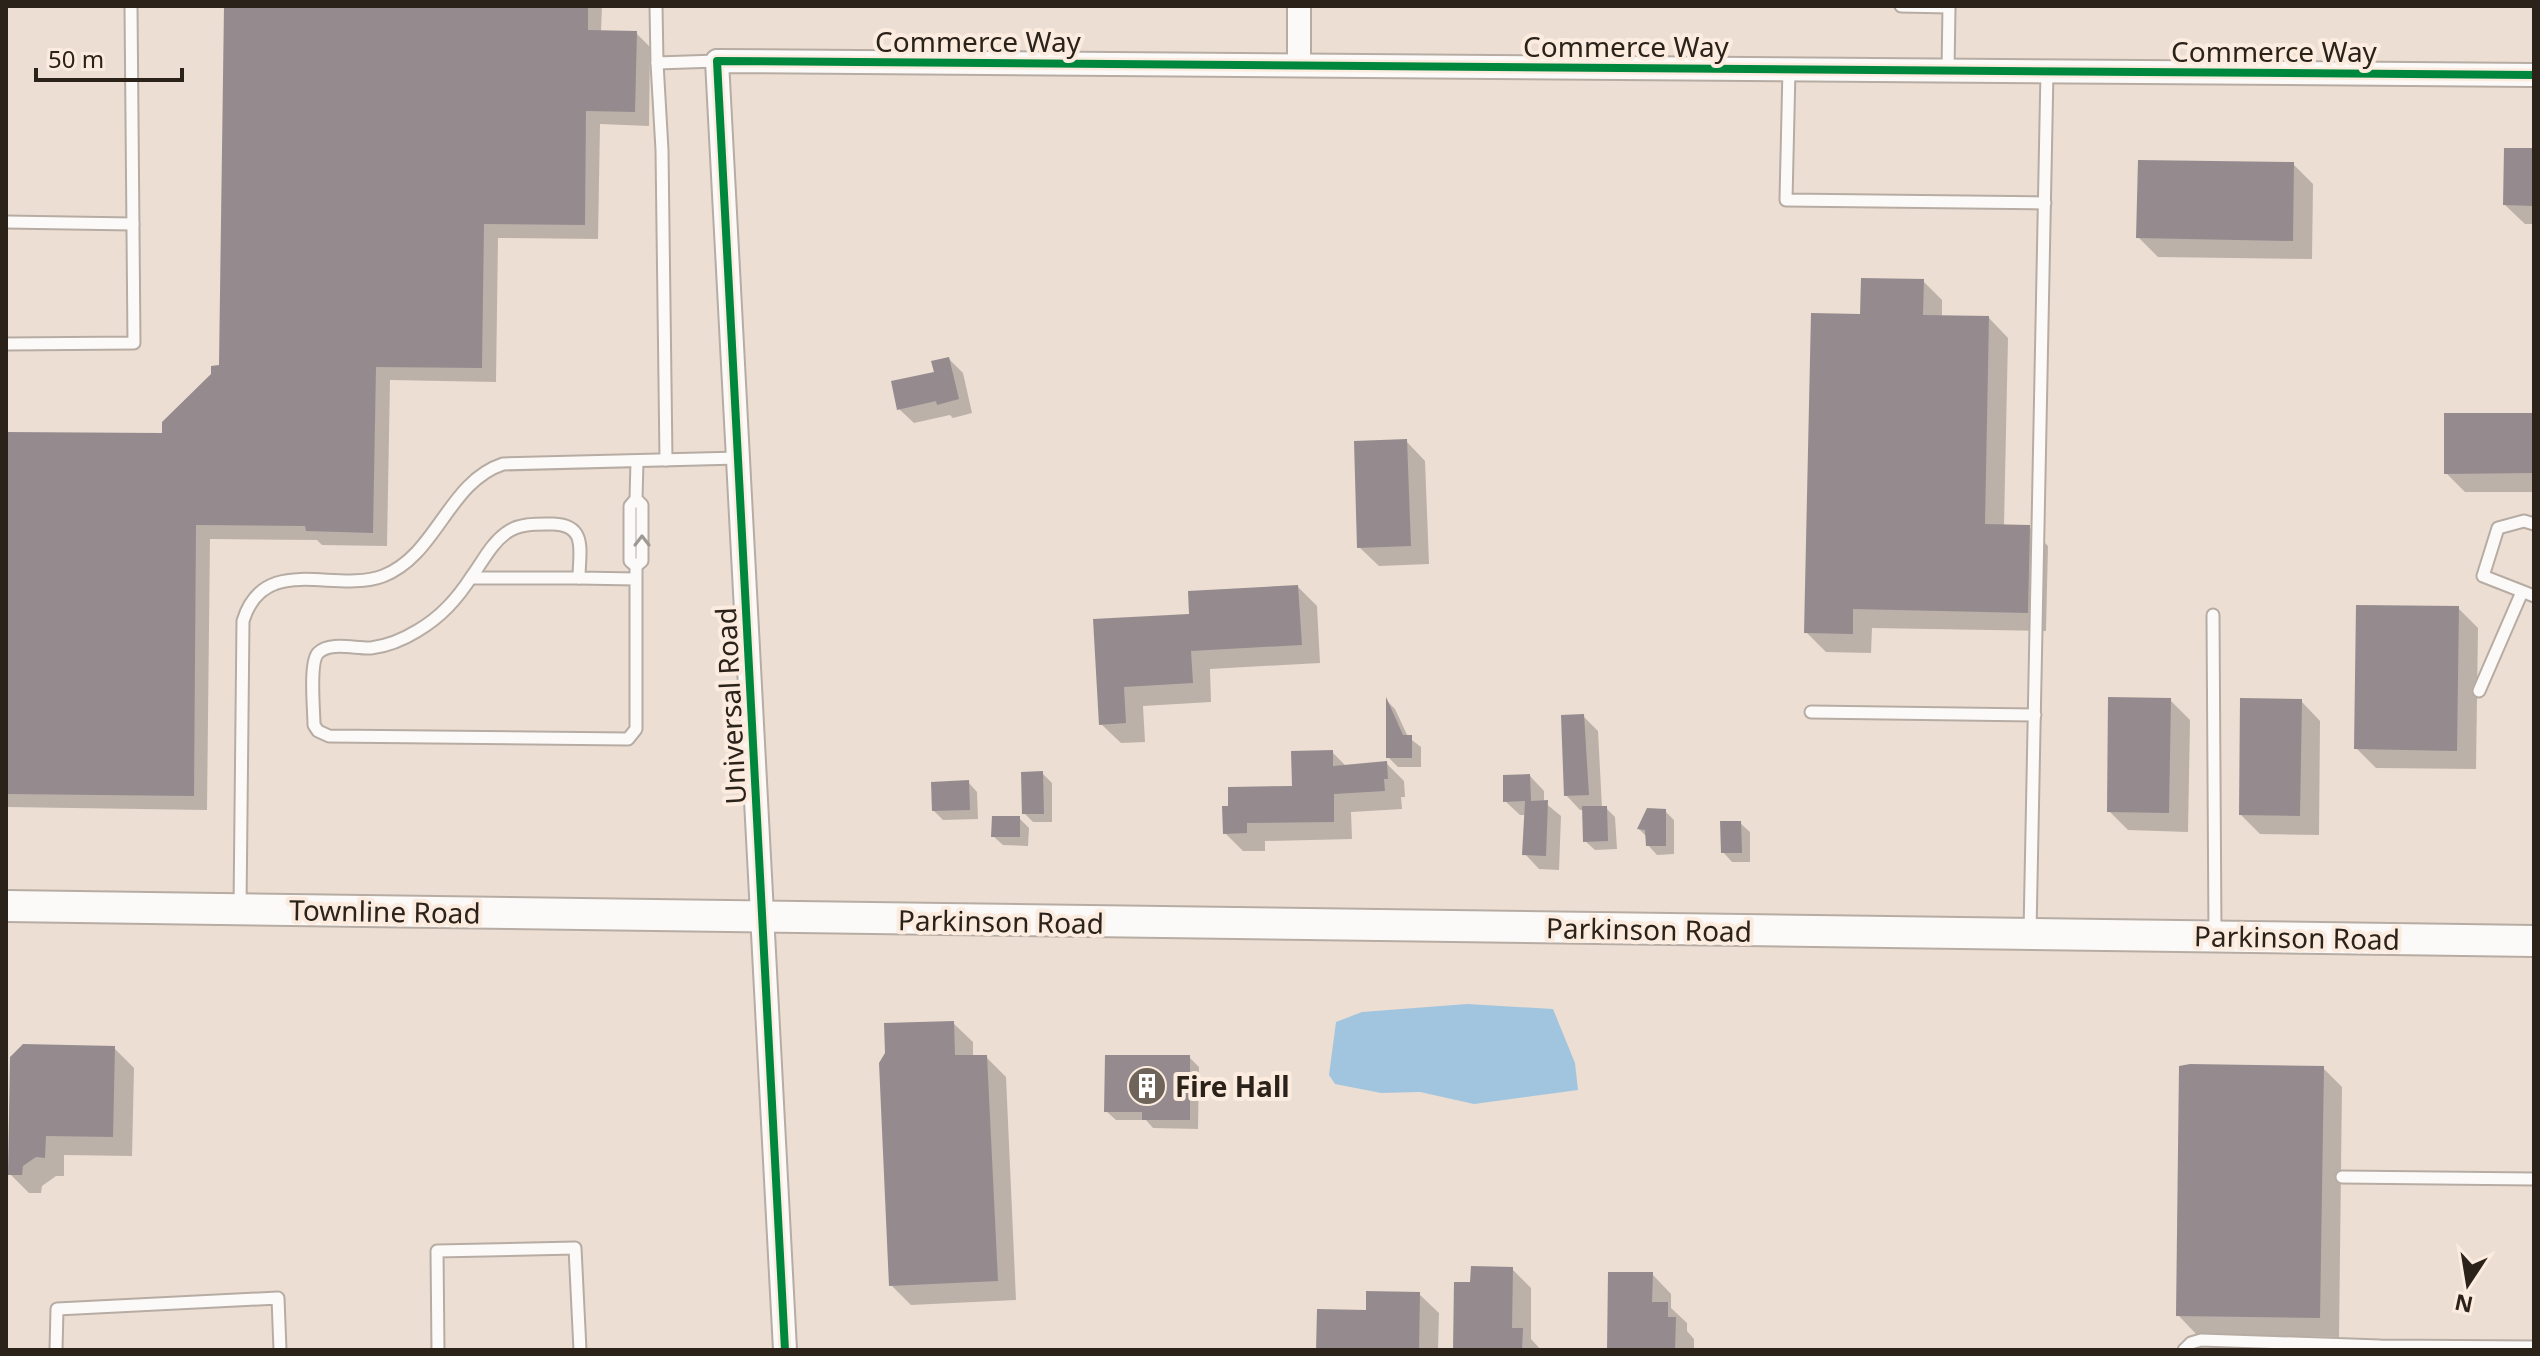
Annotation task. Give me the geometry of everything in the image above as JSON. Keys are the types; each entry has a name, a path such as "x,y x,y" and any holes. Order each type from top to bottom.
{"main road":[{"name":"Townline Road","path":"6,906 763,917"},
{"name":"Parkinson Road","path":"763,917 2534,941"}],"street":[{"path":"1299,6 1299,65"},
{"name":"Commerce Way","path":"717,61 2534,75"},
{"name":"Universal Road","path":"717,61 785,1350"}],"lane":[{"path":"6,344 134,343 131,6"},
{"path":"656,6 662,150 666,460"},
{"path":"1901,6 1949,7 1948,71"},
{"path":"657,63 717,61"},
{"path":"1789,69 1786,200 2045,203"},
{"path":"2030,933 2047,71"},
{"path":"6,222 133,224"},
{"path":"240,909 243,621 248,604 258,592 279,583 315,578 359,581 383,576 420,550 475,479 487,469 503,464 739,458"},
{"path":"579,578 579,540 568,524 534,524 507,532 491,547 448,609 417,632 373,648 327,647 318,653 314,665 314,725 318,731 329,736 628,739 636,729 636,572 630,561 629,531 630,506 636,499 637,461"},
{"path":"2534,524 2524,521 2498,528 2483,576 2534,596"},
{"path":"471,578 579,578 636,572"},
{"path":"2479,691 2522,592"},
{"path":"2213,615 2216,935"},
{"path":"1811,712 2035,715"},
{"path":"2342,1177 2534,1179"},
{"path":"438,1350 437,1251 575,1248 580,1350"},
{"path":"56,1350 57,1309 278,1298 280,1350"},
{"path":"2184,1350 2191,1343 2201,1340 2534,1347"}],"water":[{"path":"1467,1004 1553,1009 1575,1063 1578,1090 1474,1104 1420,1092 1381,1093 1335,1084 1329,1075 1336,1022 1362,1012"}],"building":[{"path":"224,6 588,6 588,30 637,31 635,112 586,111 585,225 484,224 482,368 376,367 373,533 306,531 305,526 196,525 194,796 6,794 6,432 162,433 162,422 211,374 211,366 219,365"},
{"path":"2504,148 2534,148 2534,206 2503,205"},
{"path":"2138,160 2294,162 2293,241 2136,238"},
{"path":"1861,278 1924,279 1923,315 1989,316 1985,524 2030,525 2028,613 1853,609 1853,634 1804,633 1811,313 1860,314"},
{"path":"949,357 959,399 897,410 891,381 934,372 931,361"},
{"path":"2444,413 2534,413 2534,473 2444,474"},
{"path":"1407,439 1411,546 1357,548 1354,441"},
{"path":"1298,585 1302,645 1191,651 1193,683 1124,687 1126,723 1099,725 1093,619 1189,614 1188,591"},
{"path":"2356,605 2459,606 2457,751 2354,749"},
{"path":"1386,697 1403,735 1412,735 1412,758 1386,758"},
{"path":"2108,697 2171,698 2169,813 2107,812"},
{"path":"2240,698 2302,699 2300,816 2239,815"},
{"path":"1584,714 1589,795 1564,796 1561,715"},
{"path":"1333,750 1333,766 1387,761 1385,791 1334,794 1334,822 1247,823 1247,833 1223,834 1222,806 1228,806 1228,787 1292,786 1291,751"},
{"path":"1043,771 1044,814 1022,814 1021,772"},
{"path":"1530,774 1531,801 1548,800 1546,856 1522,855 1525,801 1503,802 1503,775"},
{"path":"969,780 970,810 932,811 931,782"},
{"path":"1582,806 1607,806 1608,841 1583,842"},
{"path":"1647,808 1666,809 1666,846 1646,846 1645,830 1637,829"},
{"path":"992,816 1020,816 1020,837 991,837"},
{"path":"1720,821 1741,821 1742,853 1721,853"},
{"path":"954,1021 955,1055 987,1055 998,1281 889,1286 879,1063 885,1053 884,1023"},
{"path":"23,1044 115,1046 113,1137 46,1136 45,1158 36,1157 23,1166 22,1175 8,1175 10,1057"},
{"name":"Fire Hall","path":"1105,1055 1190,1055 1190,1120 1142,1120 1142,1112 1104,1112"},
{"path":"2179,1066 2324,1066 2320,1318 2176,1316"},
{"path":"1471,1266 1513,1267 1512,1328 1523,1328 1522,1350 1453,1350 1454,1282 1470,1282"},
{"path":"1608,1272 1653,1272 1652,1302 1668,1302 1668,1317 1676,1317 1675,1350 1607,1350"},
{"path":"1366,1291 1420,1292 1419,1350 1316,1350 1317,1309 1366,1310"}],"cycle path":[{"path":"785,1350 717,61 2534,75"}],"place":[{"name":"Fire Hall","path":"1147,1086"}]}
